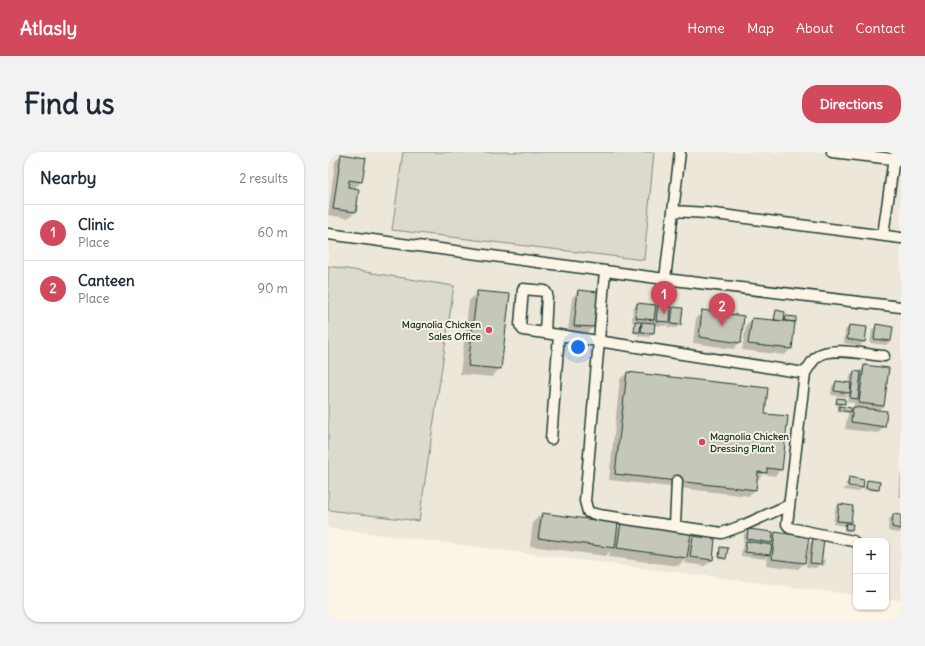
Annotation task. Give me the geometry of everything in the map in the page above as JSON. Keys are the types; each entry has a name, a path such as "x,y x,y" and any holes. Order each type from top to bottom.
{"lane":[{"path":"665,279 680,152"},
{"path":"832,152 898,159 883,235"},
{"path":"673,211 707,213 901,238"},
{"path":"328,234 665,279 901,307"},
{"path":"605,271 585,501 588,512 599,515 722,533 789,505"},
{"path":"545,333 547,294 545,291 524,289 521,328 523,330 805,373"},
{"path":"551,439 559,335"},
{"path":"853,541 790,528 787,520 805,373 812,361 818,355 827,351 884,356"},
{"path":"675,525 677,481"}],"shaded area":[{"path":"328,152 901,152 901,600 889,599 889,538 853,538 853,595 328,528"},
{"path":"403,152 654,152 644,260 392,230"},
{"path":"328,266 454,286 419,521 328,510"}],"building":[{"path":"341,154 366,158 362,182 349,180 348,187 359,189 356,212 333,209"},
{"path":"578,290 598,292 594,327 574,326"},
{"name":"Magnolia Chicken Sales Office","path":"477,291 510,294 501,369 468,366"},
{"path":"637,303 656,305 654,320 636,318"},
{"path":"658,305 671,306 670,322 656,321"},
{"path":"673,307 683,308 681,325 671,324"},
{"path":"702,310 744,316 741,343 699,337"},
{"path":"776,310 785,312 784,321 774,320"},
{"path":"786,316 796,317 796,322 785,321"},
{"path":"752,318 795,322 792,349 748,344"},
{"path":"635,321 641,322 640,332 634,332"},
{"path":"642,322 655,323 654,333 641,332"},
{"path":"876,324 893,327 891,341 874,339"},
{"path":"849,325 867,327 865,342 847,339"},
{"path":"864,365 889,368 884,406 859,403"},
{"path":"854,371 861,372 858,399 850,398"},
{"name":"Magnolia Chicken Dressing Plant","path":"627,372 768,388 765,414 788,416 782,470 767,468 767,473 758,472 756,490 615,474"},
{"path":"836,381 851,383 850,393 834,391"},
{"path":"837,398 845,399 845,404 836,403"},
{"path":"839,406 851,408 851,412 839,410"},
{"path":"853,407 887,411 885,427 851,422"},
{"path":"849,477 864,480 863,488 848,486"},
{"path":"867,480 880,482 879,490 866,488"},
{"path":"839,504 853,506 851,522 837,521"},
{"path":"542,513 618,523 615,548 538,538"},
{"path":"893,514 901,515 901,529 892,527"},
{"path":"621,523 691,533 687,558 617,548"},
{"path":"846,523 853,524 852,530 845,529"},
{"path":"748,529 773,532 772,543 747,539"},
{"path":"775,532 809,537 805,563 772,559"},
{"path":"693,536 715,539 713,560 690,557"},
{"path":"813,538 824,540 821,564 810,563"},
{"path":"746,541 772,545 770,555 745,552"},
{"path":"720,547 728,548 726,559 719,557"}],"place":[{"name":"Clinic","path":"664,314"},
{"name":"Canteen","path":"722,326"},
{"name":"Magnolia Chicken Sales Office","path":"489,330"},
{"name":"Magnolia Chicken Dressing Plant","path":"702,442"}]}
